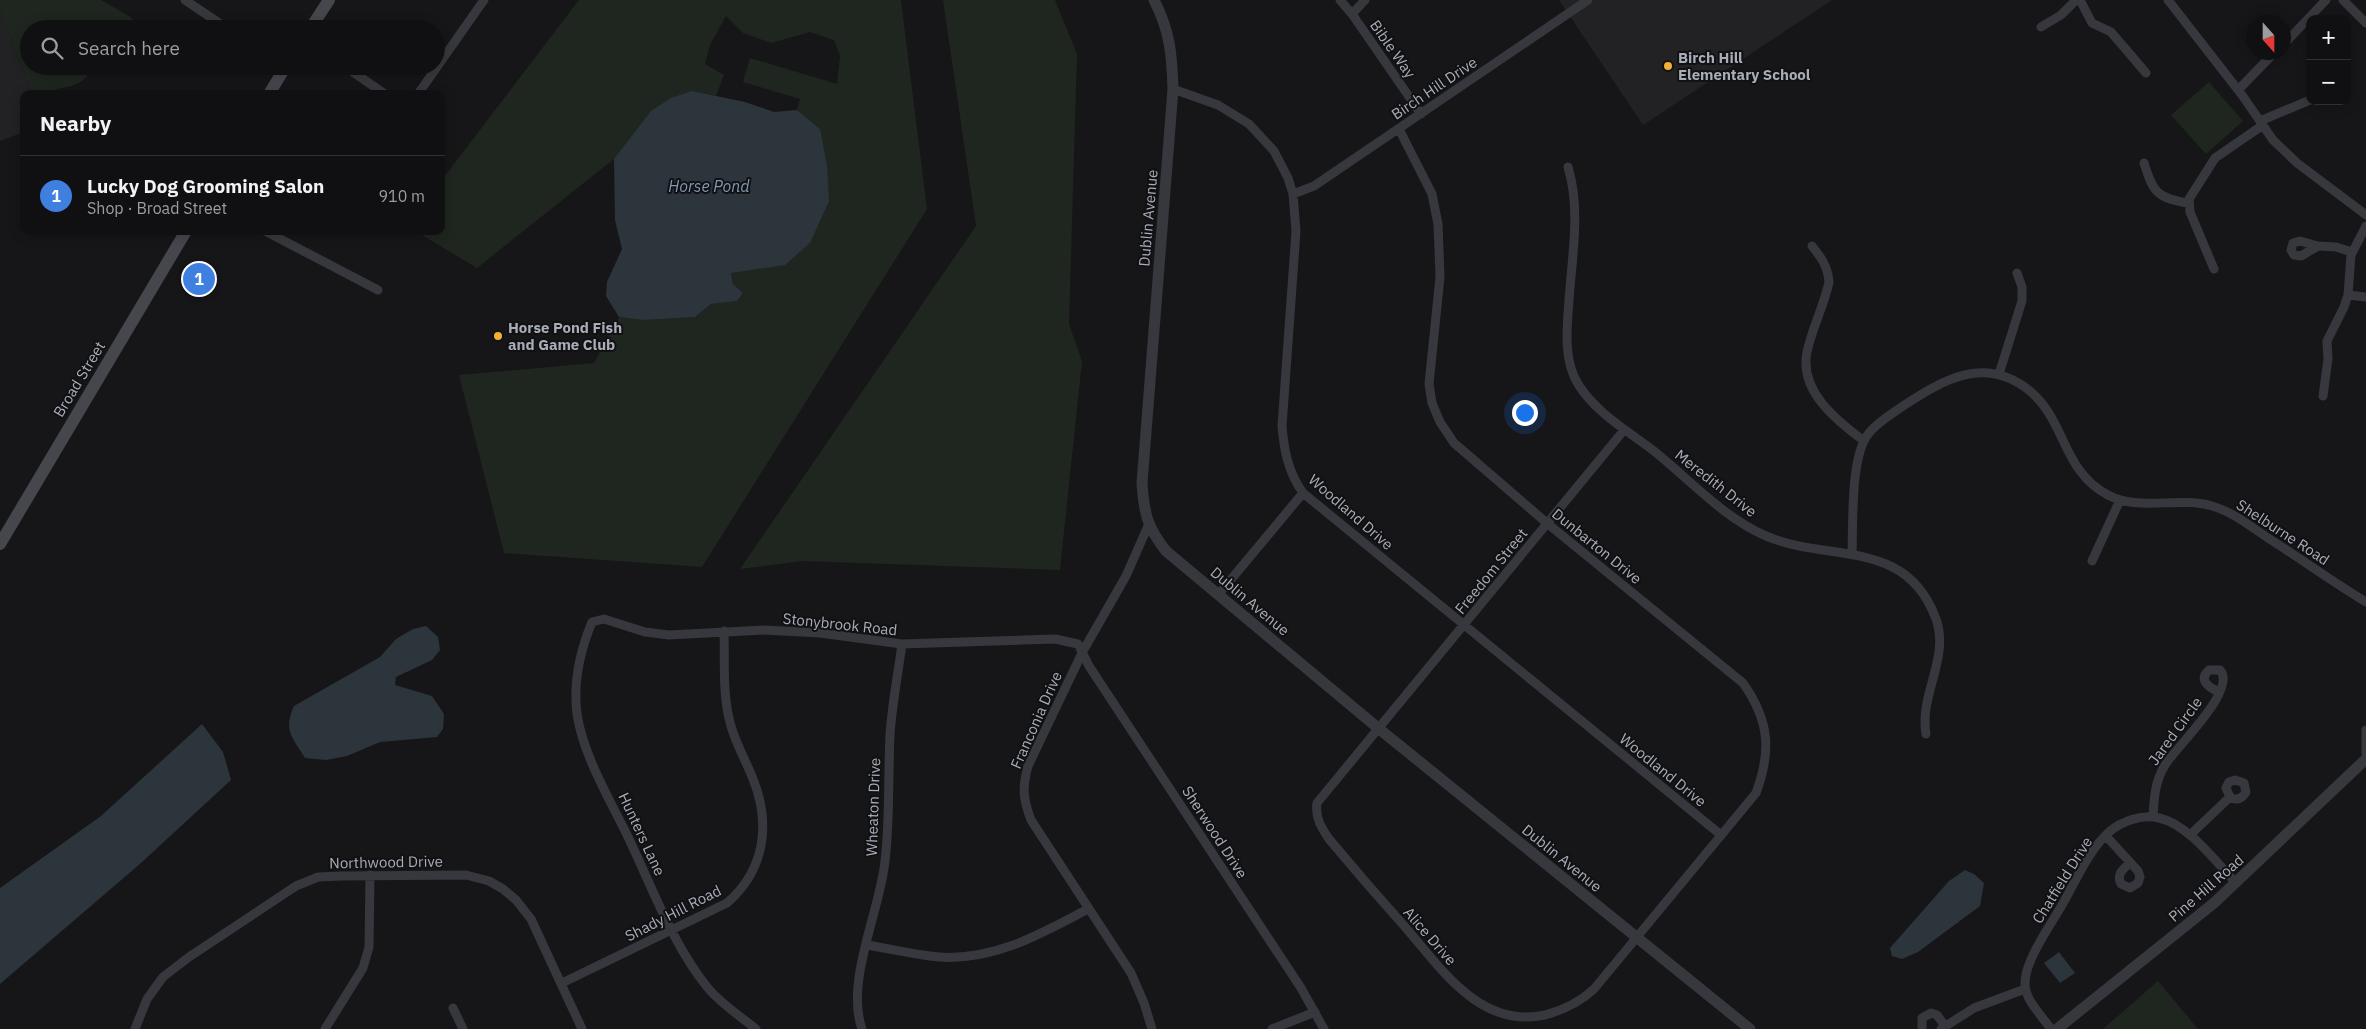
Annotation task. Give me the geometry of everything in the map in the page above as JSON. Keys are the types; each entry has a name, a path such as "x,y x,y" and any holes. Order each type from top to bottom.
{"main road":[{"path":"316,20 328,0"},
{"path":"271,90 281,75"},
{"name":"Broad Street","path":"0,544 184,235"}],"street":[{"path":"185,0 215,20"},
{"path":"445,56 484,0"},
{"name":"Dublin Avenue","path":"1154,0 1166,24 1170,41 1173,89 1142,483 1148,526 1166,551 1218,595 1378,728 1750,1029"},
{"name":"Bible Way","path":"1340,0 1352,14 1421,114"},
{"path":"1352,14 1365,0"},
{"name":"Birch Hill Drive","path":"1294,194 1314,186 1588,0"},
{"path":"2041,27 2061,15 2078,0 2092,23 2111,32 2146,73"},
{"path":"2168,0 2238,90 2273,140 2297,162 2366,215"},
{"path":"2291,37 2326,0"},
{"path":"2343,0 2366,23"},
{"path":"2238,90 2267,60"},
{"path":"357,75 379,90"},
{"path":"421,90 431,75"},
{"name":"Woodland Drive","path":"1173,89 1218,105 1235,114 1258,132 1282,164 1294,194 1296,213 1295,255 1282,426 1283,447 1289,467 1303,493 1721,835"},
{"path":"2214,269 2188,203 2204,173 2215,158 2261,123 2306,102"},
{"name":"Dunbarton Drive","path":"1399,129 1432,194 1438,224 1440,277 1429,384 1432,404 1440,422 1454,443 1548,524 1743,683 1755,701 1763,721 1767,746 1764,772 1756,793 1636,937"},
{"path":"2144,163 2156,192 2170,200 2188,203"},
{"name":"Meredith Drive","path":"1568,167 1574,200 1568,326 1571,367 1574,377 1585,394 1624,430 1653,450 1732,516 1752,529 1779,542 1878,559 1914,582 1937,620 1940,649 1925,712 1926,734"},
{"path":"2323,396 2327,341 2344,307 2348,295 2352,252 2366,226"},
{"path":"273,235 378,290"},
{"path":"1812,246 1823,260 1828,271 1829,282 1807,352 1806,363 1809,380 1822,403 1836,418 1864,441 1854,496 1852,554"},
{"path":"2318,246 2336,247 2352,252"},
{"path":"1999,374 2022,301 2022,287 2017,273"},
{"path":"2348,295 2366,297"},
{"name":"Shelburne Road","path":"1864,441 1896,411 1942,381 1968,374 1999,374 2024,386 2040,401 2047,410 2078,470 2097,488 2120,500 2198,503 2227,511 2366,602"},
{"name":"Freedom Street","path":"1378,728 1465,625 1624,430"},
{"path":"1218,595 1303,493"},
{"path":"2092,561 2120,500"},
{"name":"Franconia Drive","path":"1148,526 1126,576 1083,651 1028,766 1024,782 1024,801 1031,820 1131,973 1144,1003 1152,1029"},
{"name":"Stonybrook Road","path":"592,622 604,619 645,632 669,634 724,632 820,633 902,644 1055,639 1078,644 1083,651"},
{"name":"Hunters Lane","path":"592,622 580,659 576,692 578,715 583,737 600,779 673,931 695,971 709,990 756,1029"},
{"name":"Shady Hill Road","path":"562,983 673,931 727,903 750,877 762,845 764,822 760,800 732,731 726,702 724,632"},
{"name":"Wheaton Drive","path":"862,1029 857,997 859,974 885,864 890,820 890,732 902,644"},
{"name":"Sherwood Drive","path":"1083,651 1089,666 1315,1012 1324,1029"},
{"name":"Jared Circle","path":"2154,817 2155,794 2166,763 2195,731 2219,692"},
{"name":"Alice Drive","path":"1378,728 1320,797 1315,812 1329,839 1447,976 1467,995 1489,1010 1506,1016 1532,1017 1558,1011 1581,1000 1594,989 1636,937"},
{"path":"2366,730 2366,753"},
{"name":"Pine Hill Road","path":"2057,1029 2236,883 2366,759"},
{"path":"2190,835 2230,797"},
{"path":"2154,817 2174,824 2190,835 2236,883"},
{"name":"Chatfield Drive","path":"2025,989 2027,969 2036,950 2092,854 2106,836 2127,821 2154,817"},
{"path":"2106,836 2130,863"},
{"path":"326,1029 363,968 369,947 370,875"},
{"name":"Northwood Drive","path":"135,1029 147,999 163,977 197,951 296,886 318,877 466,875 489,881 516,900 531,919 582,1029"},
{"path":"867,944 940,957 983,954 1012,946 1039,935 1088,909"},
{"path":"1922,1029 1922,1018 1930,1013 1937,1015 1943,1028 1974,1008 2025,989 2051,1029"},
{"path":"454,1008 463,1029"},
{"path":"1272,1029 1315,1012"}],"shaded area":[{"path":"0,0 101,0 133,20 20,20 20,62 0,12"},
{"path":"579,0 901,0 927,209 702,567 504,553 459,375 594,363 619,317 644,320 695,317 711,304 737,301 731,273 754,268 820,129 797,110 800,99 743,82 750,58 837,84 840,56 834,40 810,32 771,43 743,33 726,16 710,45 705,64 724,75 716,96 692,91 633,137 614,159 477,268 422,235 445,235 445,176"},
{"path":"943,0 1055,0 1077,54 1069,324 1082,361 1060,570 802,561 740,569 976,226"},
{"name":"Birch Hill Elementary School","path":"1559,0 1832,0 1643,125"},
{"path":"0,12 20,62 20,75 25,75 31,90 20,90 20,134 0,141"},
{"path":"25,75 87,75 74,85 57,90 31,90"},
{"path":"2209,82 2243,121 2206,154 2171,115"},
{"path":"2158,981 2198,1029 2103,1029"}],"water":[{"name":"Horse Pond","path":"692,91 745,102 774,112 797,110 820,129 827,165 829,201 810,243 785,265 731,273 733,284 743,293 737,301 711,304 695,317 644,320 619,317 606,296 607,282 622,249 615,220 614,159 651,111 671,98"},
{"path":"426,626 438,637 440,650 432,660 396,677 395,685 432,696 444,714 443,729 437,737 380,742 347,756 326,760 305,758 290,733 289,721 294,706 380,657 396,639 413,629"},
{"path":"202,724 223,752 231,780 141,863 0,984 0,888 101,816"},
{"path":"1965,870 1974,874 1984,883 1980,906 1918,952 1902,959 1892,956 1890,948 1949,881"},
{"path":"2059,952 2075,973 2060,983 2044,963"}],"place":[{"name":"Birch Hill Elementary School","path":"1668,66"},
{"name":"Lucky Dog Grooming Salon","path":"199,279"},
{"name":"Horse Pond Fish and Game Club","path":"498,336"}]}
